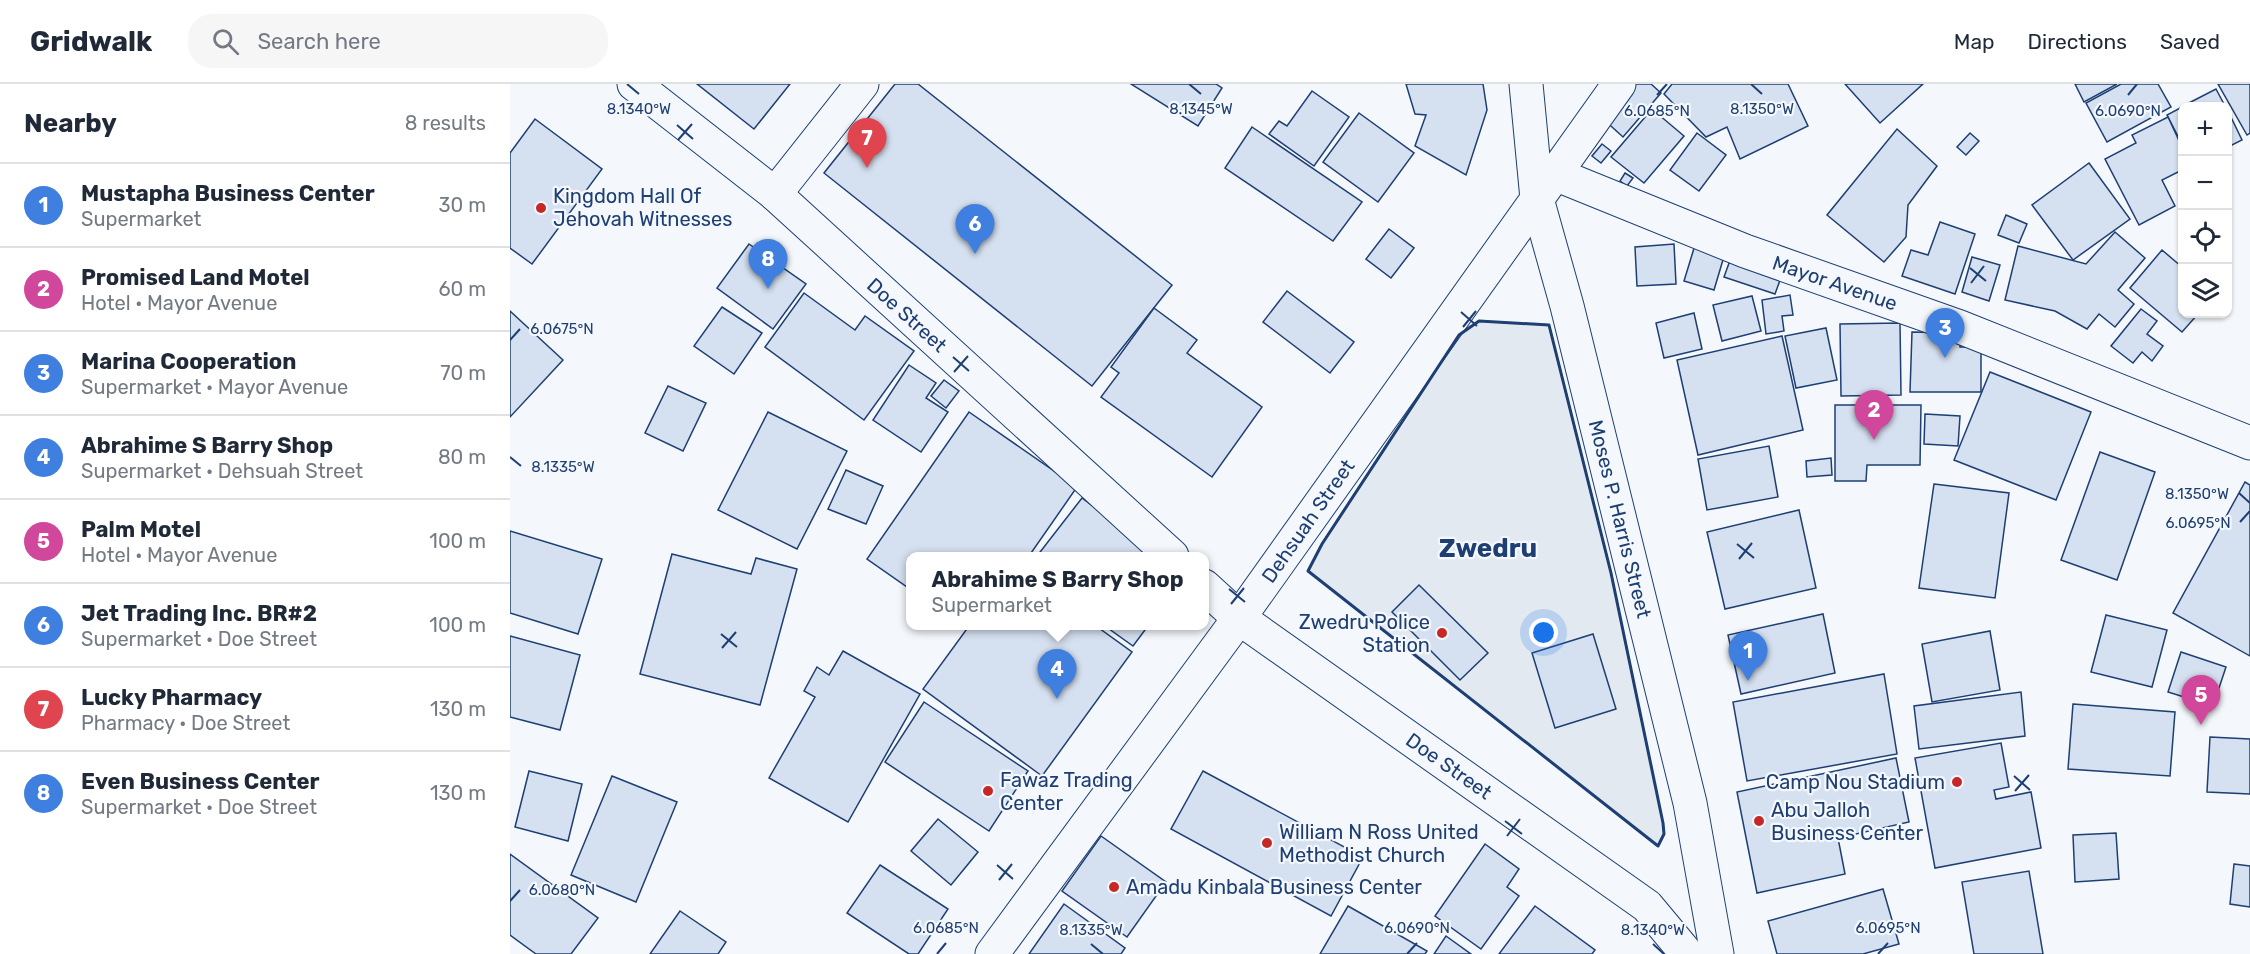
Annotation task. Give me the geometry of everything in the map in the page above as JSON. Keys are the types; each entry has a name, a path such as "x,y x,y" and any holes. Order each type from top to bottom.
{"main road":[{"name":"Doe Street","path":"634,84 775,194 1168,552"},
{"path":"775,194 862,84"},
{"name":"Moses P. Harris Street","path":"1526,84 1567,306 1690,803 1717,954"},
{"name":"Dehsuah Street","path":"992,954 1239,618 1618,84"},
{"name":"Mayor Avenue","path":"1546,187 1745,251 1960,327 2250,443"},
{"name":"Doe Street","path":"1209,591 1239,618 1647,906 1687,954"}],"shaded area":[{"path":"1479,321 1549,325 1611,573 1663,823 1664,834 1658,846 1308,571 1322,544 1459,335"}],"building":[{"path":"697,84 790,84 754,129"},
{"path":"895,84 918,84 1172,285 1092,386 824,173"},
{"path":"1131,84 1216,84 1222,88 1198,126"},
{"path":"1406,84 1483,84 1487,110 1466,175 1415,146 1426,115 1415,114"},
{"path":"1629,84 1651,84 1661,93 1623,137 1601,117"},
{"path":"1672,84 1788,84 1808,126 1740,159 1727,127 1706,137 1664,94"},
{"path":"1845,84 1923,84 1880,123"},
{"path":"2075,84 2117,84 2084,102"},
{"path":"2121,84 2158,84 2171,107 2107,142 2086,103"},
{"path":"2218,84 2250,84 2250,133 2247,135 2232,109 2232,102 2228,102"},
{"path":"2216,89 2223,102 2191,102"},
{"path":"1312,91 1349,117 1314,166 1269,134 1279,121 1287,126"},
{"path":"1652,109 1684,136 1644,183 1611,157"},
{"path":"2178,109 2178,136 2167,115"},
{"path":"1359,113 1414,153 1378,202 1323,162"},
{"path":"2168,117 2178,138 2178,172 2162,180 2175,206 2139,225 2105,159 2136,143 2132,135"},
{"name":"Kingdom Hall Of Jehovah Witnesses","path":"535,119 602,169 532,264 510,248 510,153"},
{"path":"2232,119 2242,140 2232,145"},
{"path":"1252,127 1362,202 1333,241 1225,168"},
{"path":"1897,129 1937,166 1908,205 1906,237 1884,262 1827,215"},
{"path":"1697,133 1726,155 1699,191 1670,170"},
{"path":"1970,133 1979,141 1966,155 1957,147"},
{"path":"1602,144 1611,151 1601,163 1592,156"},
{"path":"2089,163 2130,219 2073,260 2032,205"},
{"path":"1625,173 1633,178 1627,186 1620,181"},
{"path":"2006,215 2027,224 2019,243 1998,235"},
{"path":"1940,222 1975,234 1955,294 1902,276 1911,250 1928,255"},
{"path":"1389,229 1414,248 1391,278 1366,259"},
{"path":"2115,232 2145,258 2118,290 2134,304 2115,327 2099,314 2087,329 2055,311 2005,300 2018,246 2086,264"},
{"path":"749,244 806,284 773,329 717,288"},
{"path":"1674,244 1676,284 1637,286 1635,247"},
{"path":"1695,245 1725,253 1714,290 1684,281"},
{"path":"2162,250 2178,264 2178,318 2194,318 2182,332 2130,288"},
{"path":"1733,252 1784,269 1775,294 1724,277"},
{"path":"1972,257 2000,265 1989,301 1962,292"},
{"path":"1287,291 1354,342 1330,373 1263,322"},
{"path":"804,293 855,330 865,316 914,351 864,420 765,347"},
{"path":"1790,295 1793,315 1782,316 1784,331 1766,334 1762,300"},
{"path":"1752,296 1761,331 1722,341 1713,305"},
{"path":"722,307 762,333 734,374 694,346"},
{"path":"1154,308 1197,340 1187,353 1262,407 1212,477 1101,397 1119,373 1111,367"},
{"path":"2141,309 2157,321 2147,334 2163,346 2152,361 2142,352 2133,363 2111,346"},
{"path":"510,311 563,360 510,417"},
{"path":"1694,313 1702,349 1664,358 1656,323"},
{"path":"1900,323 1901,395 1841,396 1840,324"},
{"path":"1826,328 1837,380 1796,388 1785,336"},
{"path":"1912,332 1960,333 1960,347 1981,347 1981,392 1910,392"},
{"path":"1782,336 1803,430 1698,455 1677,360"},
{"path":"909,365 936,383 926,398 948,412 921,452 873,420"},
{"path":"1990,372 2091,412 2056,500 1954,460"},
{"path":"944,380 959,391 946,408 931,396"},
{"path":"668,386 706,403 683,451 645,433"},
{"path":"1835,405 1921,405 1920,465 1867,465 1866,481 1835,481"},
{"path":"768,412 847,451 797,549 718,510"},
{"path":"969,412 1077,487 1032,552 906,552 906,586 867,559"},
{"path":"1925,414 1960,416 1958,446 1924,444"},
{"path":"1769,446 1778,497 1707,510 1698,459"},
{"path":"2100,452 2155,472 2117,580 2061,560"},
{"path":"1831,458 1832,475 1807,477 1806,461"},
{"path":"846,470 883,486 866,524 828,509"},
{"path":"2245,482 2250,485 2250,656 2173,613"},
{"path":"1934,484 2009,493 1995,598 1919,588"},
{"path":"1082,498 1154,552 1040,552"},
{"path":"1799,510 1816,588 1725,609 1707,532"},
{"path":"510,531 602,559 578,634 510,613"},
{"path":"672,554 751,574 756,558 797,569 760,705 640,674"},
{"path":"1419,585 1488,653 1460,680 1392,612"},
{"path":"1823,614 1835,673 1741,694 1728,635"},
{"path":"2106,615 2167,630 2152,687 2091,672"},
{"path":"966,630 1102,630 1132,652 1042,776 923,689"},
{"path":"1111,630 1145,630 1133,646"},
{"path":"1990,631 2000,690 1932,702 1922,644"},
{"path":"1593,634 1616,709 1555,728 1532,653"},
{"path":"510,636 580,655 560,730 510,717"},
{"path":"843,651 920,694 848,822 769,778 815,697 804,691 817,667 829,675"},
{"path":"2181,652 2226,667 2213,706 2168,692"},
{"path":"1884,674 1897,754 1747,781 1733,702"},
{"name":"Camp Nou Stadium","path":"2021,692 2025,736 1919,749 1914,706"},
{"path":"924,702 1028,771 989,831 885,762"},
{"path":"2073,704 2175,712 2170,776 2068,769"},
{"path":"2210,737 2250,739 2250,794 2207,792"},
{"path":"2001,743 2009,787 1994,790 1996,799 2031,792 2041,848 1935,868 1915,758"},
{"path":"1896,758 1909,822 1838,838 1845,874 1757,893 1737,792"},
{"path":"529,771 582,784 568,841 515,827"},
{"name":"William N Ross United Methodist Church","path":"1203,771 1363,857 1331,916 1171,829"},
{"path":"612,776 677,802 636,902 571,875"},
{"path":"938,819 978,852 951,885 911,851"},
{"path":"2116,833 2119,879 2075,882 2073,835"},
{"name":"Amadu Kinbala Business Center","path":"1101,836 1166,882 1127,937 1062,891"},
{"path":"1485,844 1519,869 1507,887 1519,896 1481,949 1435,916"},
{"path":"510,854 598,918 571,954 536,954 510,935"},
{"path":"2234,864 2250,866 2250,907 2230,904"},
{"path":"880,865 948,909 918,954 909,954 847,913"},
{"path":"2029,871 2043,954 1974,954 1962,882"},
{"path":"1883,889 1899,944 1863,954 1777,954 1768,921"},
{"path":"1064,904 1125,948 1121,954 1029,954"},
{"path":"1348,906 1427,951 1425,954 1320,954"},
{"path":"1535,906 1595,950 1592,954 1499,954"},
{"path":"680,911 726,942 718,954 650,954"},
{"path":"1446,936 1471,954 1434,954"}],"wall":[{"path":"1479,321 1549,325 1611,573 1663,823 1664,834 1658,846 1308,571 1322,544 1459,335 1479,321"}],"place":[{"name":"Lucky Pharmacy","path":"867,168"},
{"name":"Kingdom Hall Of Jehovah Witnesses","path":"541,208"},
{"name":"Jet Trading Inc. BR#2","path":"975,254"},
{"name":"Even Business Center","path":"768,289"},
{"name":"Marina Cooperation","path":"1945,358"},
{"name":"Promised Land Motel","path":"1874,440"},
{"name":"Zwedru Police Station","path":"1442,633"},
{"name":"Mustapha Business Center","path":"1748,681"},
{"name":"Abrahime S Barry Shop","path":"1057,699"},
{"name":"Palm Motel","path":"2201,725"},
{"name":"Camp Nou Stadium","path":"1957,782"},
{"name":"Fawaz Trading Center","path":"988,791"},
{"name":"Abu Jalloh Business Center","path":"1759,821"},
{"name":"William N Ross United Methodist Church","path":"1267,843"},
{"name":"Amadu Kinbala Business Center","path":"1114,887"}],"district":[{"name":"Zwedru","path":"1488,548"}]}
